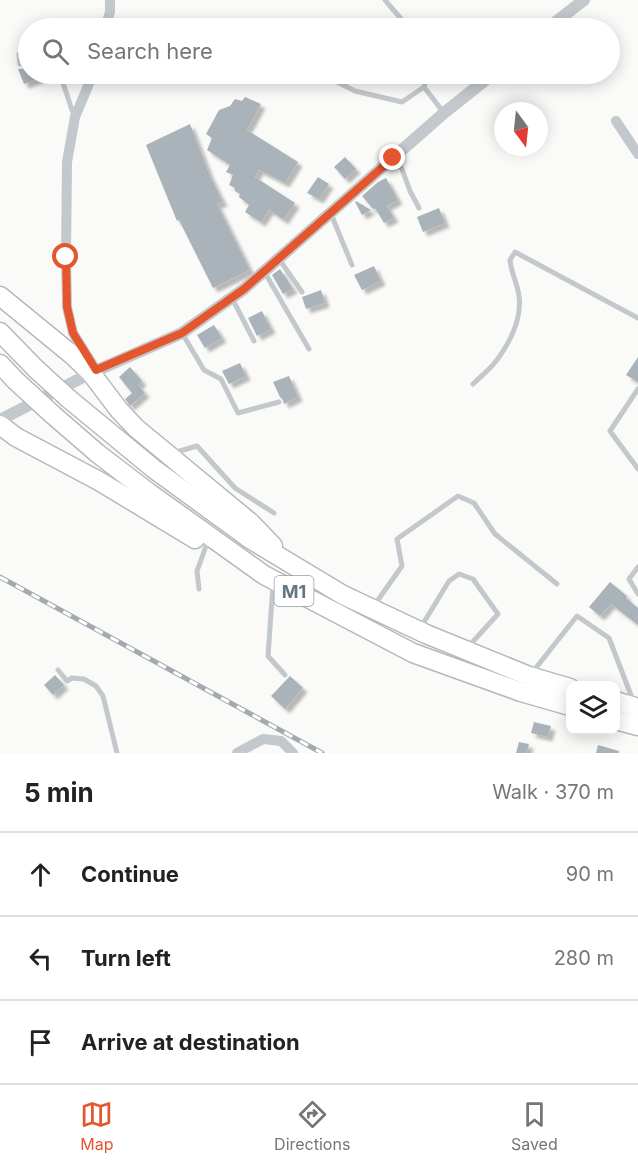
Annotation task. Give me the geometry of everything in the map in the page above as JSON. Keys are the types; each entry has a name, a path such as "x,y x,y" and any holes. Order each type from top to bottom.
{"highway":[{"path":"0,296 93,371 127,420 260,531 281,557"},
{"name":"M1","path":"0,332 69,399 154,469 250,539 343,595 418,631 529,676 566,687"},
{"name":"M1","path":"0,364 97,453 147,492 269,578 413,653 521,692 566,705"},
{"path":"0,423 16,437 99,481 206,546 269,578"},
{"path":"620,702 637,707"},
{"path":"620,721 638,726"}],"street":[{"path":"108,18 110,0"},
{"path":"561,18 584,0"},
{"path":"89,84 75,117 67,162 67,307 73,333 93,371"},
{"path":"0,423 93,371 182,333 232,298 444,112 479,84"},
{"path":"616,121 638,154"},
{"path":"237,753 264,740 281,741 293,753"}],"lane":[{"path":"385,0 400,18"},
{"path":"63,84 75,117"},
{"path":"341,84 354,91 402,102 425,84"},
{"path":"424,87 444,112"},
{"path":"393,158 402,169 419,208"},
{"path":"331,213 352,265"},
{"path":"473,384 499,358 519,315 519,295 511,272 510,260 515,252 638,318"},
{"path":"278,259 302,292"},
{"path":"264,272 309,349"},
{"path":"232,298 254,341"},
{"path":"182,333 204,370 221,380 238,413 279,402"},
{"path":"638,389 610,431 638,470"},
{"path":"169,454 197,446 235,488 274,513"},
{"path":"372,609 402,566 397,539 458,496 474,503 495,534 557,584"},
{"path":"199,589 197,572 206,546"},
{"path":"638,567 629,579 638,594"},
{"path":"418,631 449,581 459,574 473,579 498,614 465,650"},
{"path":"269,578 268,656 285,675"},
{"path":"529,676 577,616 609,638 637,707"},
{"path":"58,670 67,681 72,678 84,679 96,686 104,696 117,753"}],"building":[{"path":"245,97 261,104 247,130 298,162 285,183 259,170 255,177 295,203 284,220 269,210 261,222 245,212 249,205 239,197 240,194 235,191 235,188 229,185 233,175 226,172 230,165 207,150 212,138 206,134 219,110 230,106 235,99 242,101"},
{"path":"190,124 210,176 223,202 217,204 250,270 213,288 179,220 177,221 146,145"},
{"path":"345,157 356,169 345,179 334,167"},
{"path":"318,177 329,184 319,199 307,193"},
{"path":"386,178 398,200 387,206 394,218 384,223 375,208 373,209 362,196"},
{"path":"356,201 371,210 362,215"},
{"path":"439,208 445,223 423,232 417,217"},
{"path":"374,266 381,281 362,290 354,275"},
{"path":"280,269 293,289 283,294 272,275"},
{"path":"321,290 325,303 306,309 302,297"},
{"path":"262,311 271,329 257,336 248,318"},
{"path":"214,325 222,338 205,348 197,335"},
{"path":"638,357 638,382 626,375"},
{"path":"240,363 246,376 229,384 222,371"},
{"path":"130,367 142,381 138,385 145,393 130,406 125,399 132,393 119,377"},
{"path":"289,376 298,397 284,404 273,382"},
{"path":"610,582 638,608 638,625 611,604 600,616 589,607"},
{"path":"55,675 64,685 53,695 44,685"},
{"path":"290,676 303,688 285,709 271,696"},
{"path":"534,722 551,726 548,737 531,733"},
{"path":"519,742 529,744 527,753 516,753"},
{"path":"598,745 619,751 619,753 596,753"}],"railway":[{"path":"0,577 322,753"}],"route":[{"path":"66,257 67,307 73,333 96,370 182,333 244,289 393,158"}]}
